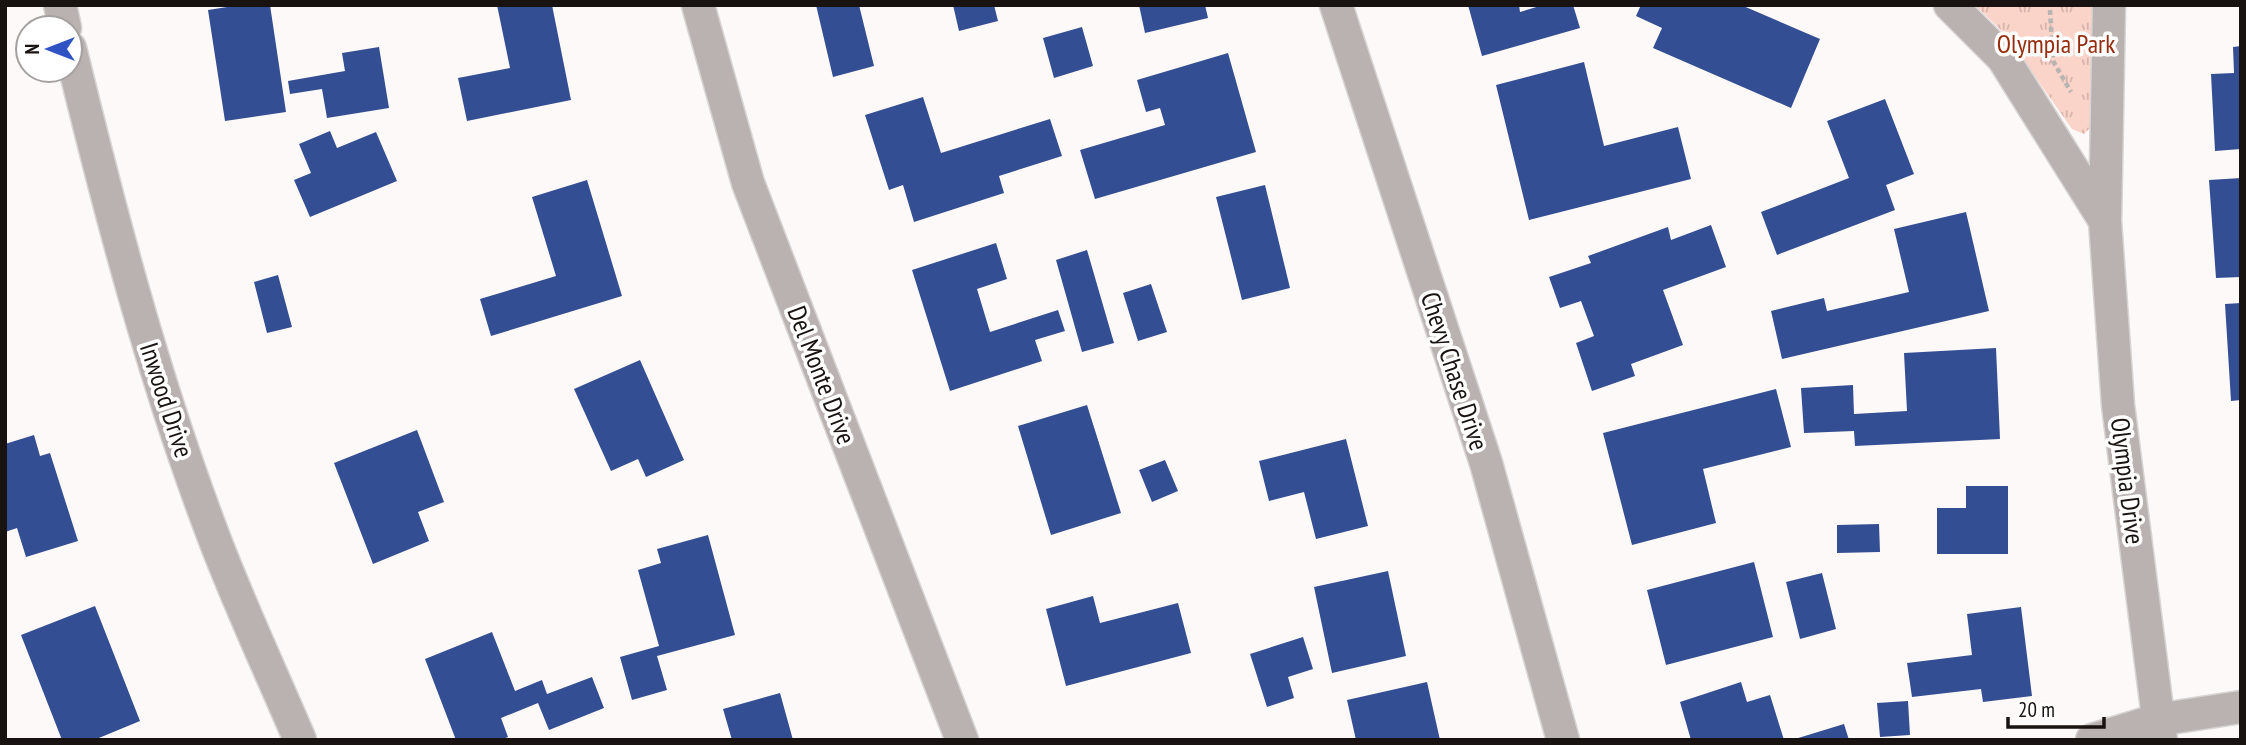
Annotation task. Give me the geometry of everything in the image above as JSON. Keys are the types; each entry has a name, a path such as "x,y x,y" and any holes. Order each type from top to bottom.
{"street":[{"name":"Del Monte Drive","path":"698,5 748,183 962,740"},
{"name":"Chevy Chase Drive","path":"1336,5 1486,463 1563,740"},
{"name":"Olympia Drive","path":"1950,5 2003,58 2105,221"},
{"name":"Olympia Drive","path":"2109,5 2105,221 2118,405 2159,730"},
{"name":"Inwood Drive","path":"79,84 104,189 163,394 213,537 300,740"},
{"path":"2092,740 2159,730 2241,707"}],"path":[{"path":"2050,10 2053,61 2071,92"},
{"path":"2038,114 2071,92 2108,90"}],"green space":[{"name":"Olympia Park","path":"1975,5 2092,5 2093,125 2084,134 2072,129 2006,35"}],"building":[{"path":"240,5 270,5 286,112 225,121 208,10"},
{"path":"497,5 552,5 571,100 467,121 458,78 510,68"},
{"path":"816,5 859,5 874,66 833,77"},
{"path":"953,5 994,5 998,21 959,31"},
{"path":"1139,5 1205,5 1208,18 1145,33"},
{"path":"1468,5 1519,5 1520,12 1543,5 1573,5 1580,28 1482,56"},
{"path":"1641,5 1741,5 1820,39 1791,108 1653,48 1662,28 1636,16"},
{"path":"1082,27 1093,66 1054,78 1043,38"},
{"path":"2241,46 2241,149 2215,151 2211,74 2234,73 2233,47"},
{"path":"379,47 389,108 327,118 322,89 290,94 288,81 345,71 342,53"},
{"path":"1228,53 1256,152 1095,199 1080,150 1165,125 1160,108 1146,112 1137,80"},
{"path":"1584,62 1604,146 1678,127 1691,179 1529,220 1496,85"},
{"path":"923,97 941,153 1050,119 1062,156 999,176 1004,193 914,222 903,185 889,190 865,115"},
{"path":"1885,99 1914,174 1886,185 1895,210 1777,255 1761,212 1849,178 1827,121"},
{"path":"330,131 337,148 376,132 397,181 310,217 294,180 311,173 299,144"},
{"path":"2241,178 2241,277 2216,278 2209,180"},
{"path":"587,180 622,296 491,336 480,299 556,276 532,197"},
{"path":"1265,185 1290,288 1242,300 1216,197"},
{"path":"1966,212 1989,311 1782,359 1771,311 1824,298 1827,311 1909,292 1894,229"},
{"path":"1711,225 1726,267 1663,290 1683,345 1631,364 1635,376 1592,391 1576,343 1594,336 1581,301 1560,308 1549,277 1591,263 1588,256 1668,227 1671,240"},
{"path":"996,243 1007,279 977,289 990,332 1058,310 1065,331 1035,340 1042,361 950,391 912,270"},
{"path":"1087,250 1114,343 1082,352 1056,260"},
{"path":"278,275 292,327 267,333 254,282"},
{"path":"1151,284 1167,332 1138,341 1123,293"},
{"path":"2241,303 2241,400 2231,401 2225,304"},
{"path":"1996,348 2000,439 1855,446 1854,431 1804,433 1801,388 1853,385 1854,414 1907,411 1904,353"},
{"path":"640,360 684,460 646,477 638,459 611,471 574,389"},
{"path":"1776,389 1791,447 1703,469 1716,523 1632,545 1603,433"},
{"path":"1087,405 1121,513 1051,535 1018,426"},
{"path":"417,430 444,502 418,512 429,541 373,564 334,463"},
{"path":"34,435 40,456 50,453 78,541 26,557 17,528 5,532 5,444"},
{"path":"1346,439 1368,526 1316,539 1304,492 1269,501 1259,461"},
{"path":"1165,460 1178,491 1152,502 1139,470"},
{"path":"1966,486 2008,486 2008,554 1937,554 1937,508 1966,508"},
{"path":"1879,524 1880,552 1837,553 1837,525"},
{"path":"708,535 735,635 657,656 667,690 632,700 620,657 659,646 638,570 661,563 657,549"},
{"path":"1754,562 1773,637 1666,665 1647,590"},
{"path":"1388,571 1406,656 1332,673 1314,587"},
{"path":"1822,573 1836,629 1800,639 1786,582"},
{"path":"1093,596 1100,623 1178,603 1191,653 1066,686 1046,609"},
{"path":"95,606 140,721 94,740 62,740 21,635"},
{"path":"2021,607 2032,696 1983,702 1981,689 1912,697 1907,663 1972,655 1967,614"},
{"path":"492,632 515,691 542,680 547,694 592,677 604,708 549,730 538,703 501,718 508,737 501,740 456,740 425,659"},
{"path":"1303,637 1313,669 1288,677 1294,698 1267,707 1250,654"},
{"path":"1427,682 1440,740 1356,740 1347,700"},
{"path":"1741,682 1747,702 1770,695 1784,740 1691,740 1680,702"},
{"path":"780,693 793,740 732,740 723,709"},
{"path":"1908,701 1910,735 1880,737 1877,703"},
{"path":"1844,724 1849,740 1795,740 1795,739"}]}
